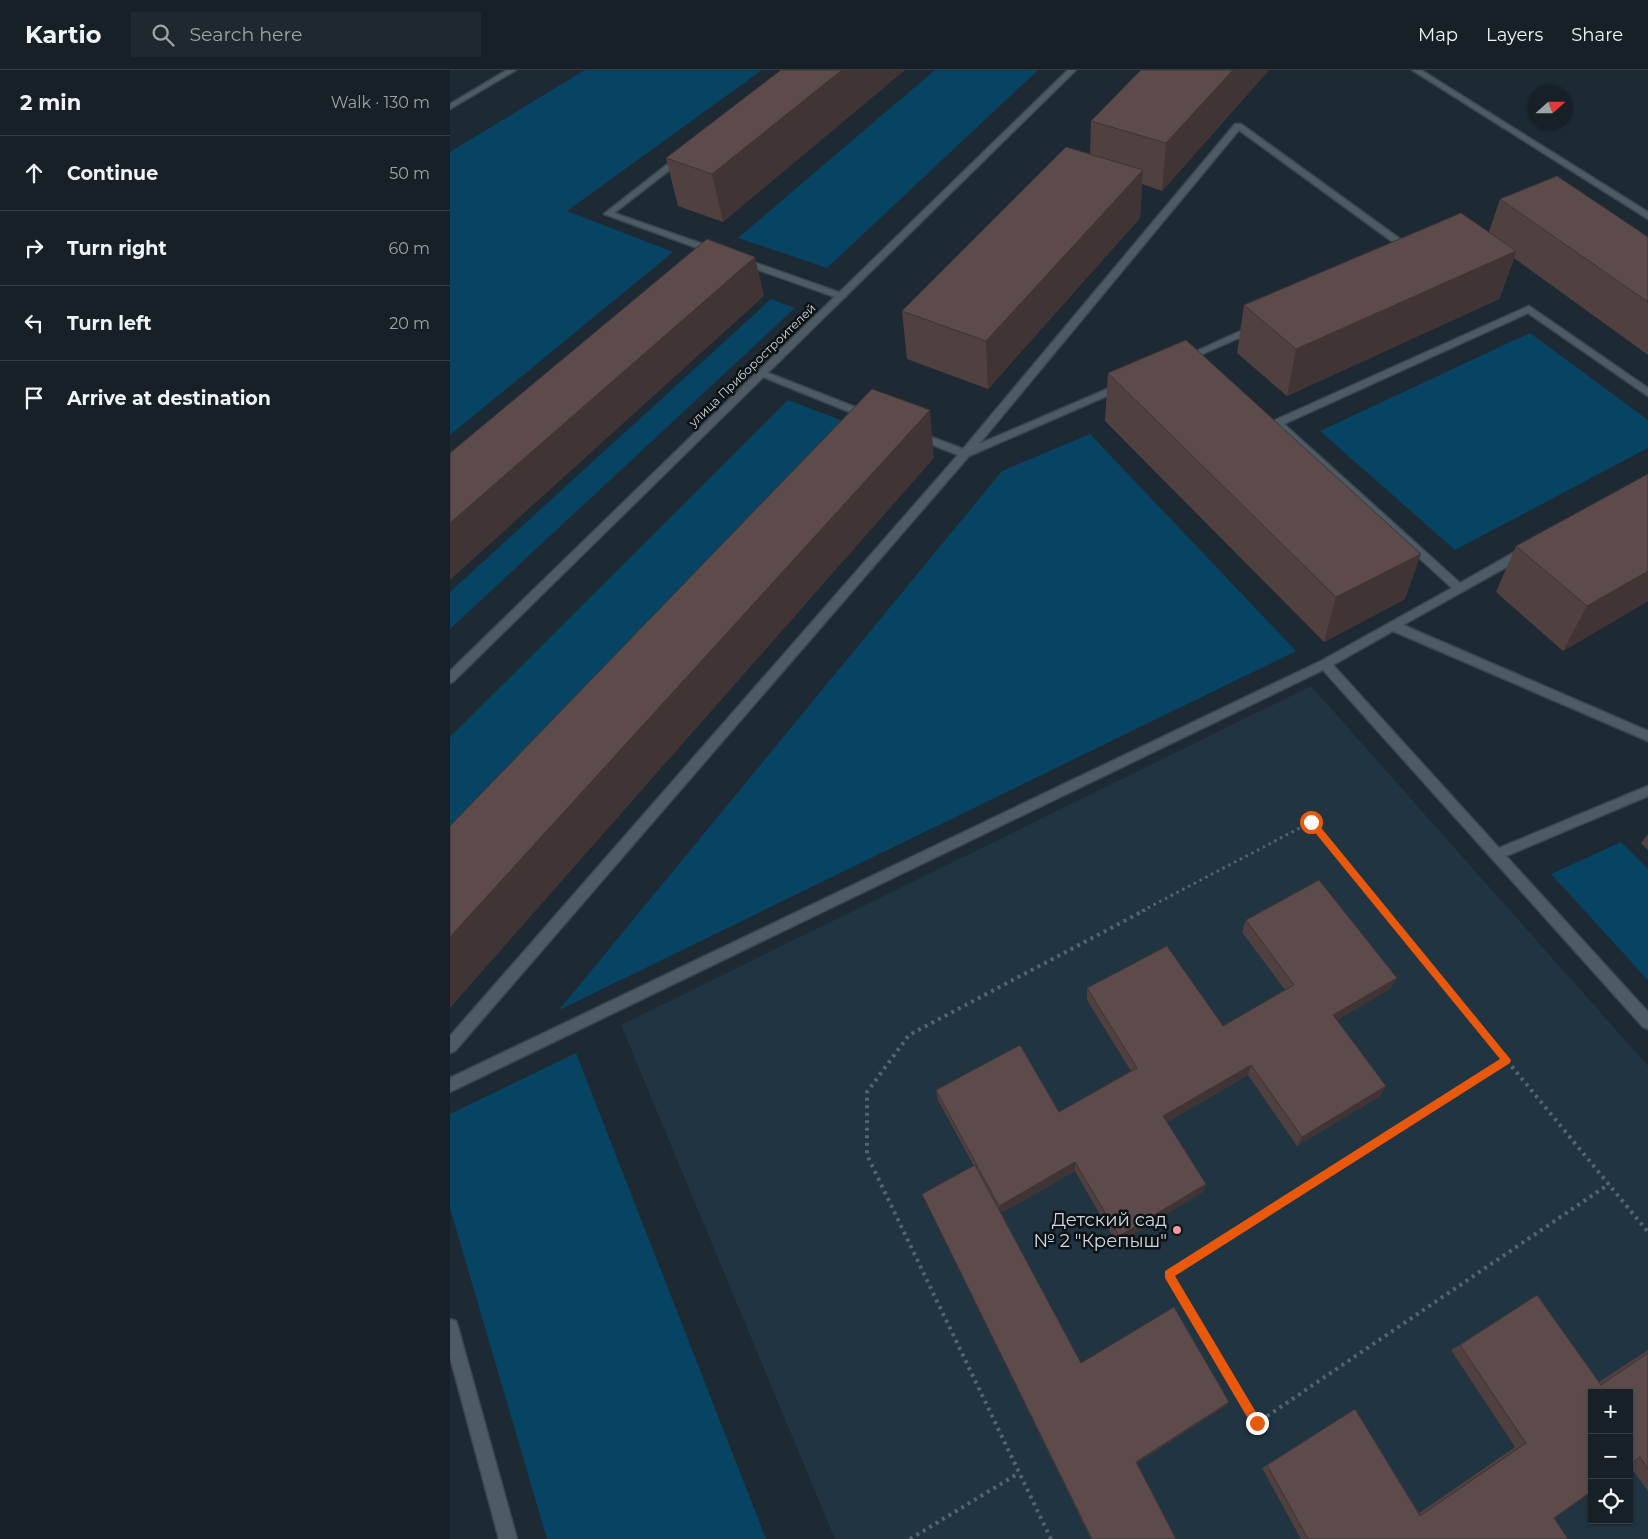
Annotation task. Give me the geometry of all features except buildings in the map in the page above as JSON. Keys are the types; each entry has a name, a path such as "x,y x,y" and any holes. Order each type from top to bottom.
{"street":[{"path":"450,107 512,70"},
{"name":"улица Приборостроителей","path":"450,678 1072,70"},
{"path":"1416,70 1648,216"},
{"path":"450,1046 965,454 1238,126 1419,257 1410,261"},
{"path":"686,154 608,214 714,254"},
{"path":"732,258 841,296"},
{"path":"1459,588 1277,423 1529,309 1648,393"},
{"path":"1174,364 1265,324"},
{"path":"761,374 872,418"},
{"path":"909,432 965,454 1128,383"},
{"path":"450,1085 1325,664 1536,545"},
{"path":"1393,626 1648,736"},
{"path":"1325,664 1648,1022"},
{"path":"1497,854 1648,791"},
{"path":"450,1327 508,1539"}],"path":[{"path":"1051,1539 867,1155 867,1092 909,1035 1311,822 1648,1232"},
{"path":"1507,1060 1169,1275 1257,1423 1609,1184"},
{"path":"910,1539 1019,1472"}],"shaded area":[{"path":"585,70 762,70 567,211 673,252 450,435 450,152"},
{"path":"935,70 1038,70 827,268 738,238"},
{"path":"771,299 795,308 450,629 450,592"},
{"path":"1530,333 1648,420 1648,448 1455,550 1320,431"},
{"path":"788,400 853,425 450,853 450,737"},
{"path":"1090,434 1296,651 559,1010 1002,471"},
{"name":"Детский сад № 2 \"Крепыш\"","path":"1311,686 1648,1066 1648,1539 835,1539 621,1025"},
{"path":"1621,842 1648,869 1648,980 1551,874"},
{"path":"576,1053 766,1539 547,1539 450,1208 450,1114"}],"place":[{"name":"Детский сад № 2 \"Крепыш\"","path":"1177,1230"}],"route":[{"path":"1257,1423 1169,1275 1507,1060 1311,822"}]}
